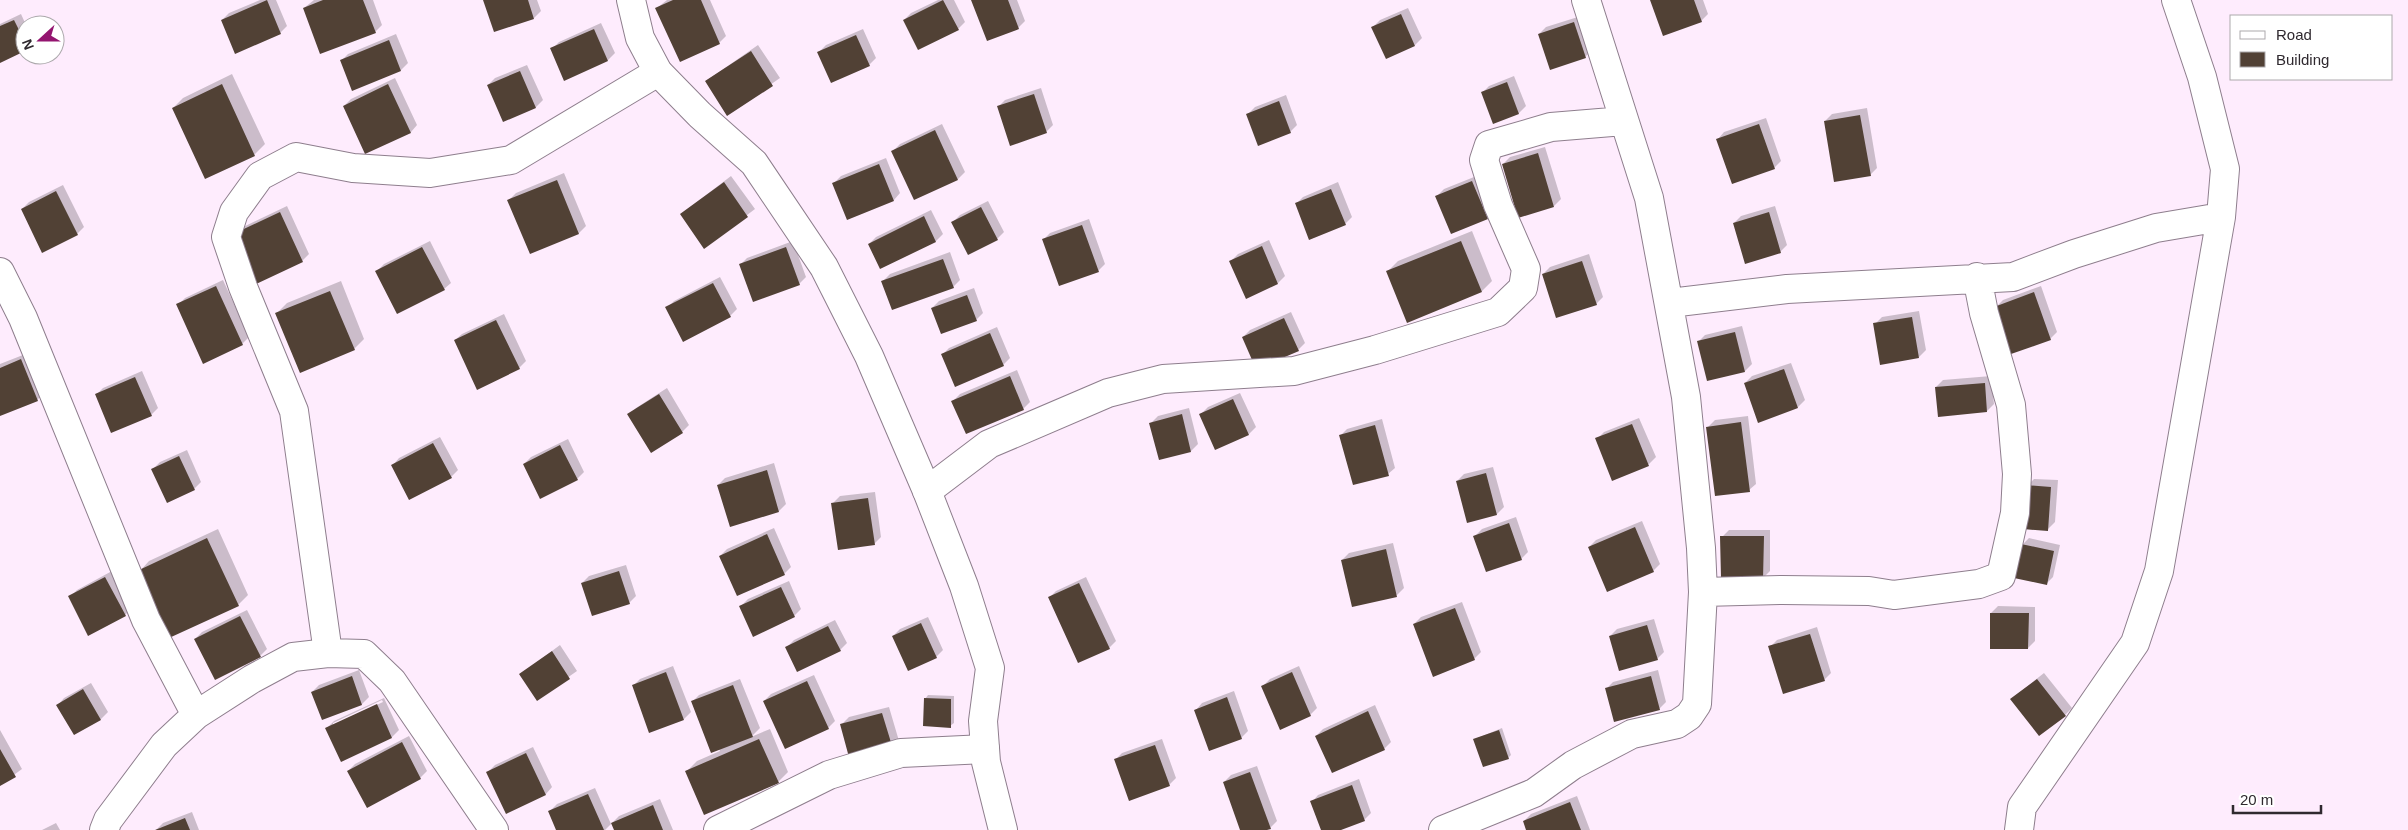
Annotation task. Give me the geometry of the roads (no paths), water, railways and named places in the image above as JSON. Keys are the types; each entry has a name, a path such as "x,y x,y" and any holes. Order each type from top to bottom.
{"street":[{"path":"631,0 640,38 658,72 700,115 754,163 824,267 869,356 927,491 964,586 990,668 983,721 986,762 1003,830"},
{"path":"1443,830 1534,793 1573,765 1632,734 1676,724 1689,716 1698,704 1702,592 1701,548 1686,396 1649,198 1586,0"},
{"path":"2019,830 2022,807 2135,643 2160,571 2222,217 2225,169 2202,77 2176,0"},
{"path":"328,653 294,411 243,287 226,237 234,212 260,176 296,157 353,168 430,173 510,160 658,72"},
{"path":"927,491 989,444 1108,393 1162,379 1294,371 1375,350 1498,312 1523,288 1526,269 1498,205 1484,160 1489,145 1552,127 1624,121"},
{"path":"1670,303 1787,289 1977,277 2014,277 2074,254 2156,228 2222,217"},
{"path":"0,272 22,318 146,620 196,715"},
{"path":"1702,592 1782,590 1869,591 1894,595 1979,584 2001,576 2015,513 2017,474 2011,405 1984,313 1977,277"},
{"path":"104,830 108,820 164,745 196,715 252,679 293,657 328,653 364,654 392,681 494,830"},
{"path":"718,830 829,775 901,753 985,749"}]}
